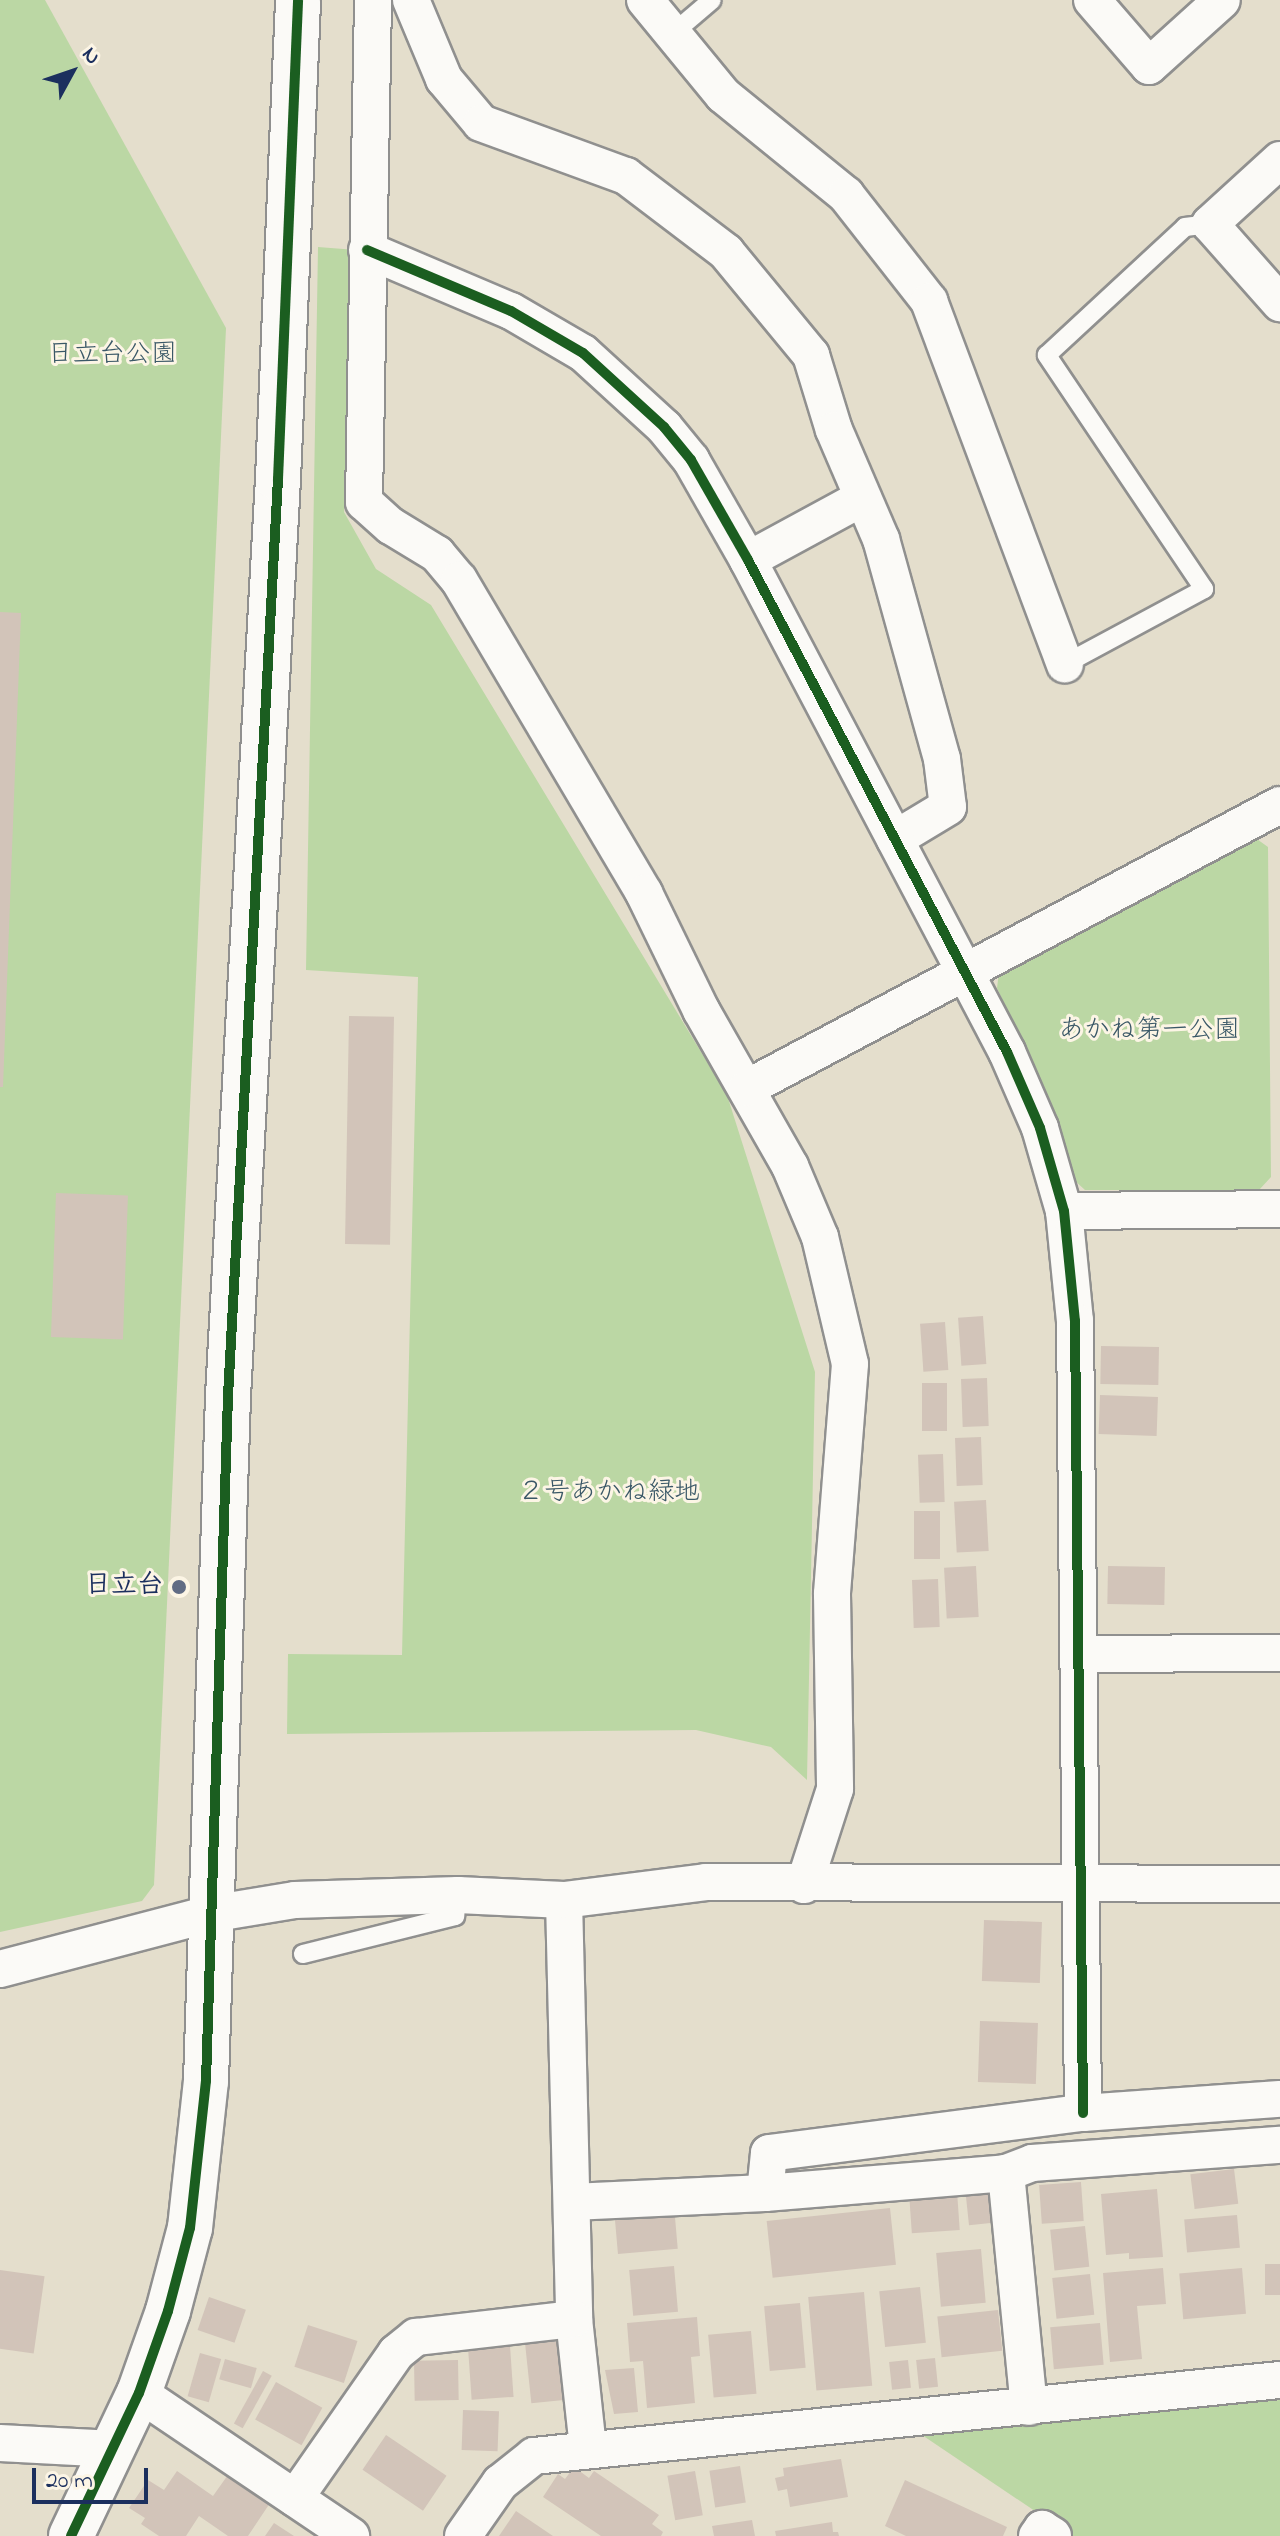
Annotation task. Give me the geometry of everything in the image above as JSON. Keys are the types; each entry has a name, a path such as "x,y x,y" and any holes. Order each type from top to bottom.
{"street":[{"path":"71,2536 139,2393 168,2311 190,2228 206,2081 228,1396 278,479 298,0"},
{"path":"373,0 364,502 391,526 437,554 459,580 644,893 701,1010 790,1166 820,1237 850,1364 832,1594 835,1789 804,1885"},
{"path":"411,0 444,79 481,123 626,176 726,252 811,355 834,430 881,539 919,666 942,759 948,807 895,839"},
{"path":"645,0 723,95 846,195 929,301 1065,664"},
{"path":"1092,0 1149,66 1222,0"},
{"path":"1280,160 1210,224 1280,303"},
{"path":"367,250 511,311 583,353 664,427 691,460 748,560 1007,1052 1040,1128 1064,1211 1075,1321 1083,2113"},
{"path":"748,560 862,498"},
{"path":"747,1088 1280,805"},
{"path":"1064,1211 1280,1209"},
{"path":"1078,1654 1280,1653"},
{"path":"0,1969 210,1914 295,1900 458,1895 564,1900 706,1882 1080,1886 1280,1884"},
{"path":"564,1900 574,2319 588,2448"},
{"path":"765,2193 769,2153 1083,2113 1280,2099"},
{"path":"572,2202 765,2193 1006,2173 1032,2163 1280,2145"},
{"path":"1006,2173 1029,2407"},
{"path":"295,2498 396,2353 416,2337 574,2319"},
{"path":"463,2536 500,2483 534,2456 588,2448 1280,2380"},
{"path":"139,2393 351,2536"},
{"path":"0,2443 114,2449"},
{"path":"1037,2536 1042,2529 1053,2536"}],"lane":[{"path":"672,34 712,0"},
{"path":"1065,664 1204,589 1047,355 1185,227 1210,224"},
{"path":"303,1954 455,1916 458,1895"}],"green space":[{"name":"日立台公園","path":"0,0 45,0 226,328 154,1885 142,1901 0,1932"},
{"name":"２号あかね緑地","path":"318,247 356,250 344,512 376,569 431,605 727,1095 815,1372 807,1780 771,1747 696,1730 287,1734 288,1654 402,1655 418,977 306,970"},
{"name":"あかね第一公園","path":"1254,837 1268,847 1271,1177 1259,1190 1085,1190 1073,1179 1041,1086 997,988 999,972"},
{"path":"1280,2400 1280,2536 1072,2536 922,2435"}],"building":[{"path":"0,612 21,613 3,1087 0,1087"},
{"path":"349,1016 394,1017 390,1245 345,1244"},
{"path":"56,1193 128,1196 123,1339 51,1337"},
{"path":"983,1316 986,1364 961,1366 958,1318"},
{"path":"945,1322 948,1370 923,1372 920,1324"},
{"path":"1101,1346 1159,1347 1158,1385 1100,1384"},
{"path":"987,1378 989,1426 963,1427 961,1379"},
{"path":"922,1383 947,1383 947,1431 922,1431"},
{"path":"1100,1395 1158,1397 1157,1436 1099,1434"},
{"path":"981,1437 983,1485 957,1486 955,1438"},
{"path":"943,1454 945,1502 920,1503 918,1455"},
{"path":"986,1500 989,1551 957,1553 954,1502"},
{"path":"914,1511 940,1511 940,1559 914,1559"},
{"path":"976,1566 979,1617 947,1619 944,1568"},
{"path":"1108,1566 1165,1567 1164,1605 1107,1604"},
{"path":"938,1579 940,1627 914,1628 912,1580"},
{"path":"984,1920 1042,1922 1040,1983 982,1981"},
{"path":"980,2021 1038,2023 1036,2084 978,2082"},
{"path":"1234,2169 1238,2204 1195,2209 1190,2174"},
{"path":"1081,2182 1084,2221 1042,2224 1039,2185"},
{"path":"989,2186 993,2223 969,2225 965,2189"},
{"path":"1157,2189 1163,2257 1129,2259 1129,2253 1106,2255 1101,2194"},
{"path":"957,2191 960,2230 912,2233 909,2194"},
{"path":"674,2206 678,2249 618,2254 614,2211"},
{"path":"890,2208 896,2265 773,2278 767,2221"},
{"path":"1237,2215 1240,2248 1187,2252 1184,2220"},
{"path":"1085,2226 1089,2267 1054,2270 1050,2230"},
{"path":"981,2249 986,2303 941,2307 936,2253"},
{"path":"1265,2264 1280,2264 1280,2295 1265,2295"},
{"path":"674,2266 678,2312 633,2316 629,2270"},
{"path":"1163,2268 1166,2304 1137,2306 1142,2359 1110,2362 1103,2273"},
{"path":"1242,2268 1246,2314 1183,2319 1179,2273"},
{"path":"0,2270 45,2276 34,2354 0,2349"},
{"path":"1090,2274 1094,2315 1056,2319 1052,2278"},
{"path":"920,2287 926,2343 885,2347 879,2291"},
{"path":"864,2292 872,2386 816,2391 808,2297"},
{"path":"209,2297 246,2310 234,2343 198,2330"},
{"path":"800,2303 806,2368 770,2371 764,2306"},
{"path":"998,2310 1002,2351 942,2357 937,2316"},
{"path":"697,2317 700,2356 691,2357 695,2403 647,2408 643,2361 630,2362 627,2323"},
{"path":"1100,2323 1104,2365 1054,2369 1050,2327"},
{"path":"308,2325 357,2341 344,2383 294,2367"},
{"path":"751,2331 756,2394 714,2398 708,2335"},
{"path":"560,2341 566,2400 531,2403 525,2345"},
{"path":"510,2346 514,2397 472,2400 468,2349"},
{"path":"200,2353 221,2359 209,2402 188,2396"},
{"path":"935,2358 938,2387 919,2389 916,2360"},
{"path":"225,2359 257,2368 251,2388 219,2379"},
{"path":"458,2360 459,2400 415,2401 414,2361"},
{"path":"908,2360 911,2388 892,2390 889,2362"},
{"path":"634,2368 638,2412 614,2414 605,2370"},
{"path":"263,2371 272,2376 243,2428 234,2423"},
{"path":"276,2382 322,2408 302,2445 255,2420"},
{"path":"463,2410 499,2411 498,2451 462,2450"},
{"path":"386,2435 447,2476 423,2511 363,2470"},
{"path":"841,2459 848,2497 790,2507 787,2489 778,2491 775,2478 784,2476 783,2468"},
{"path":"740,2466 746,2503 715,2507 709,2471"},
{"path":"574,2467 589,2478 594,2471 659,2515 652,2524 663,2532 661,2536 601,2536 543,2497 558,2474 565,2479"},
{"path":"177,2471 213,2496 230,2472 272,2500 248,2536 228,2536 199,2516 186,2536 159,2536 141,2524 145,2518 129,2508 148,2480 164,2490"},
{"path":"695,2471 703,2515 675,2520 667,2476"},
{"path":"905,2480 1007,2527 1003,2536 906,2536 885,2526"},
{"path":"516,2511 553,2536 499,2536"},
{"path":"752,2520 755,2536 714,2536 712,2526"},
{"path":"832,2522 833,2532 838,2532 839,2536 776,2536 775,2531"},
{"path":"274,2523 294,2536 265,2536"}],"cycle path":[{"path":"71,2536 139,2393 168,2311 190,2228 206,2081 228,1396 278,479 298,0"},
{"path":"367,250 511,311 583,353 664,427 691,460 748,560 1007,1052 1040,1128 1064,1211 1075,1321 1083,2113"}],"place":[{"name":"日立台","path":"179,1587"}]}
